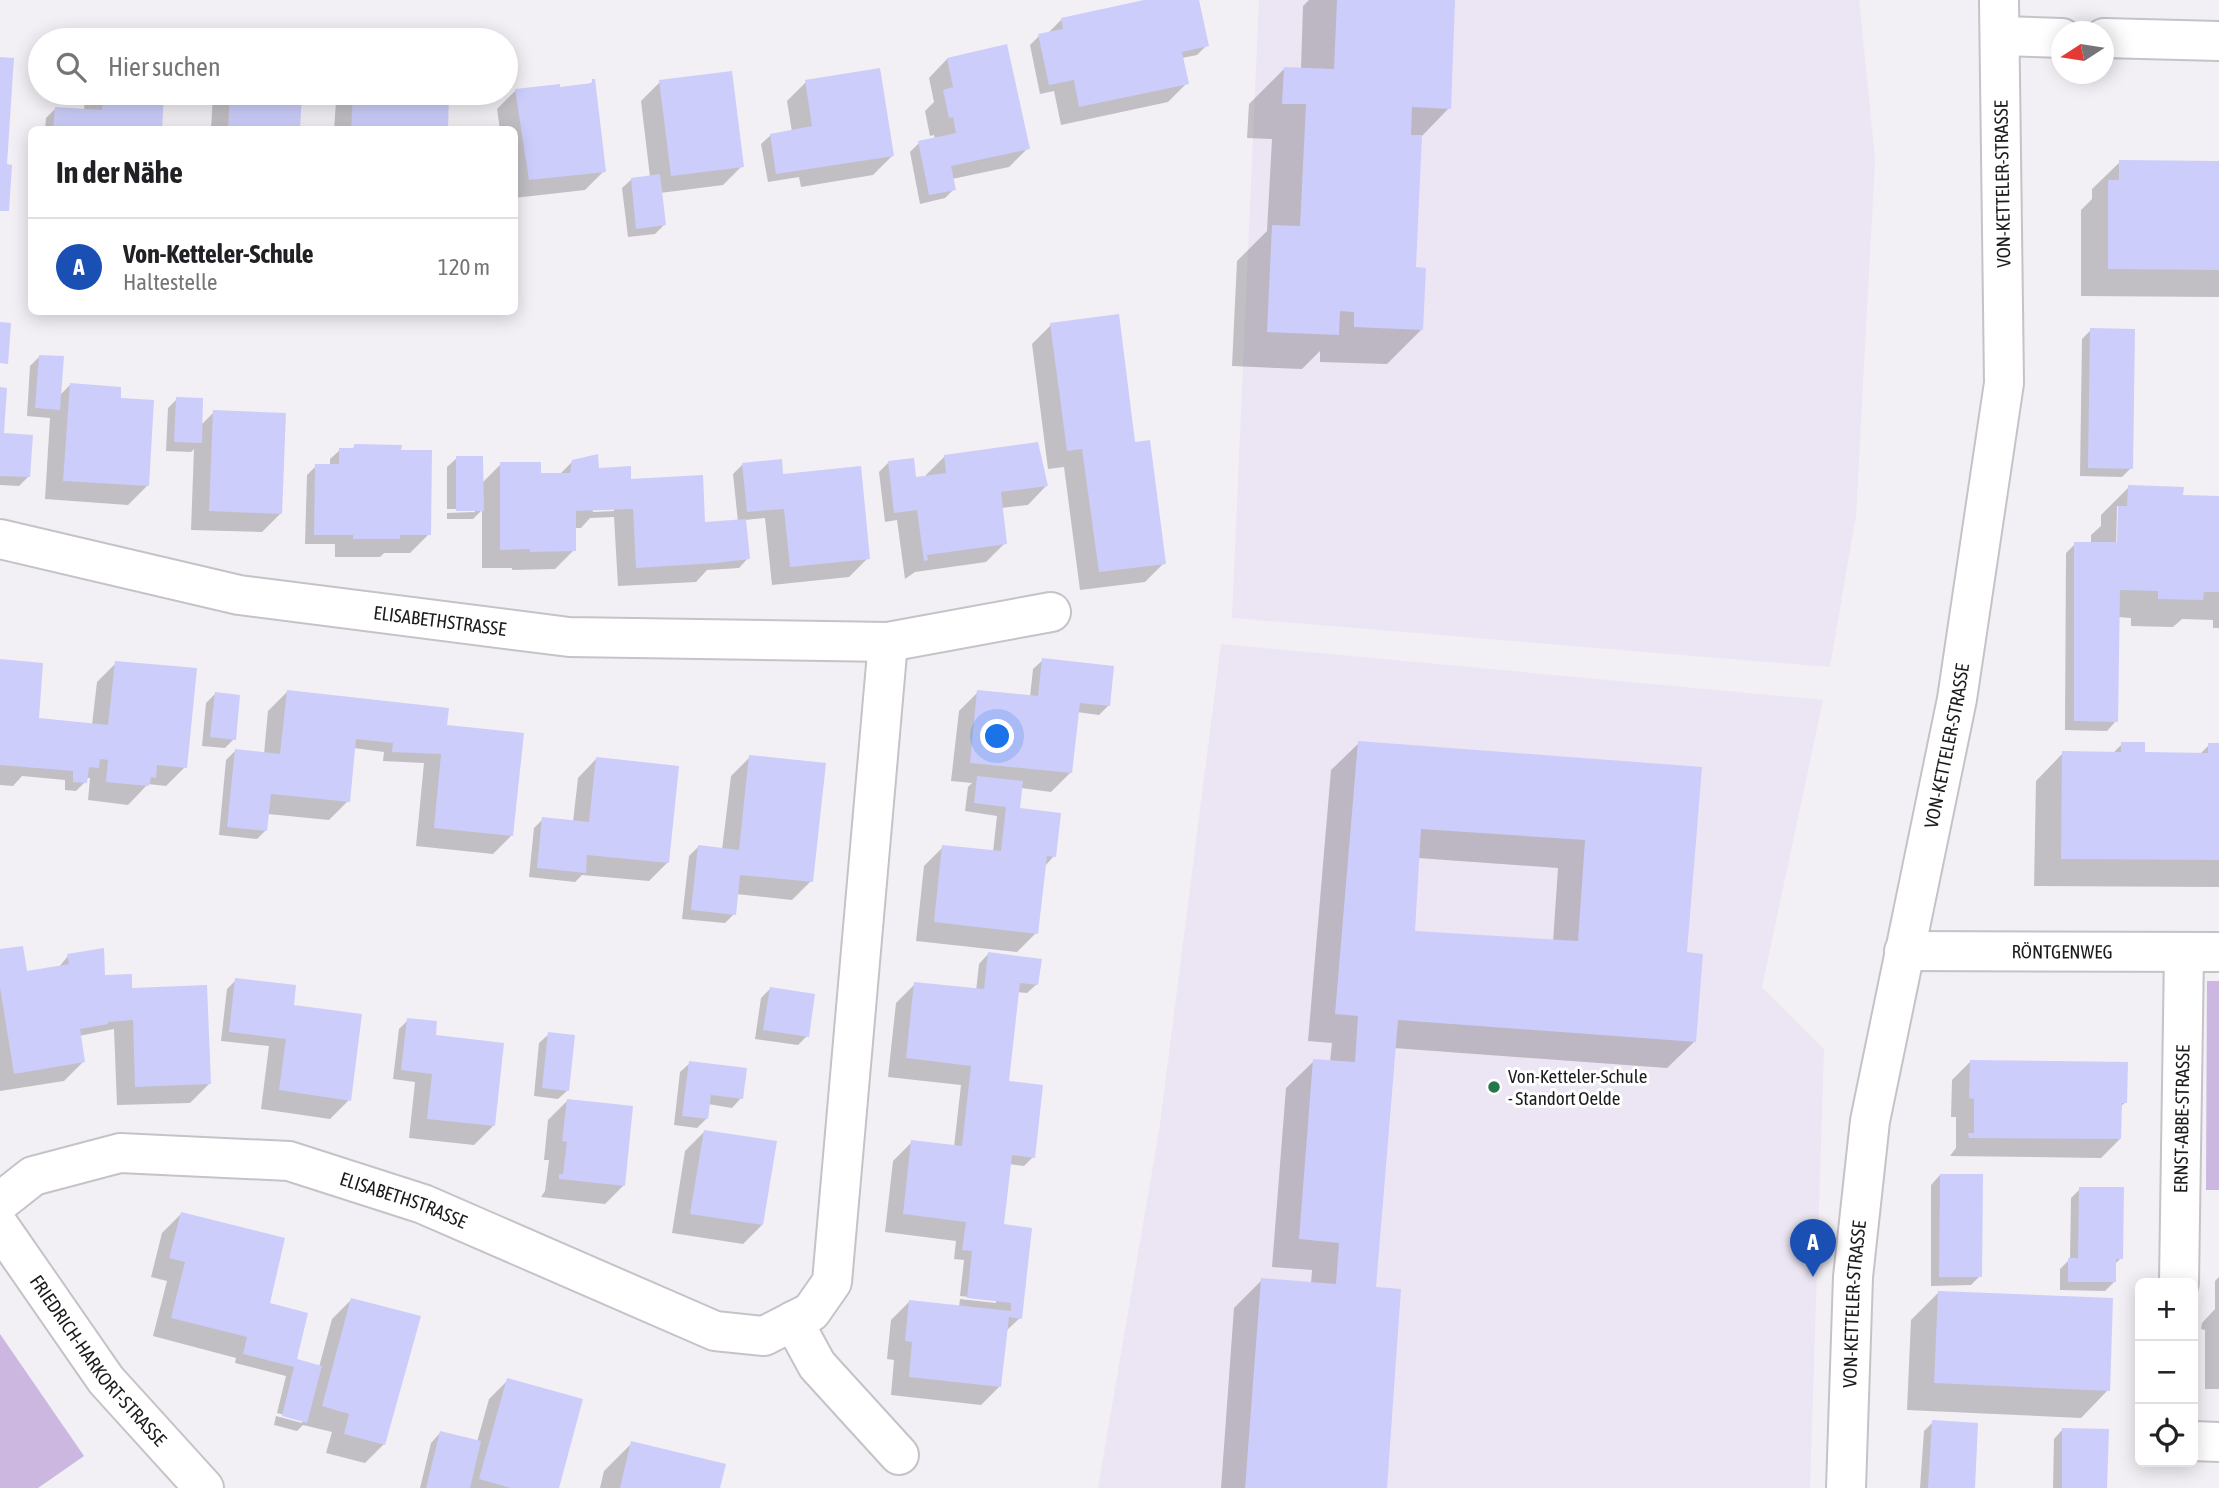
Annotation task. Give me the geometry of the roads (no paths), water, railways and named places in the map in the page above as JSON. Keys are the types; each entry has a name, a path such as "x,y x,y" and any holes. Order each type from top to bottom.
{"street":[{"path":"2000,18 2051,34"},
{"name":"VON-KETTELER-STRASSE","path":"1846,1488 1853,1277 1870,1121 1957,699 2004,383 2000,18"},
{"path":"2114,38 2219,41"},
{"name":"ELISABETHSTRASSE","path":"0,539 239,595 569,637 888,642 1051,612"},
{"name":"ELISABETHSTRASSE","path":"0,1202 33,1177 120,1153 289,1161 423,1204 715,1331 764,1336 811,1312 832,1282 888,642"},
{"name":"RÖNTGENWEG","path":"1904,951 2202,953"},
{"name":"ERNST-ABBE-STRASSE","path":"2179,1278 2202,953"},
{"name":"FRIEDRICH-HARKORT-STRASSE","path":"0,1227 106,1380 204,1488"},
{"path":"793,1321 817,1365 899,1455"},
{"path":"2198,1441 2219,1441"}],"place":[{"name":"Von-Ketteler-Schule - Standort Oelde","path":"1494,1087"},
{"name":"Von-Ketteler-Schule","path":"1813,1277"}]}
